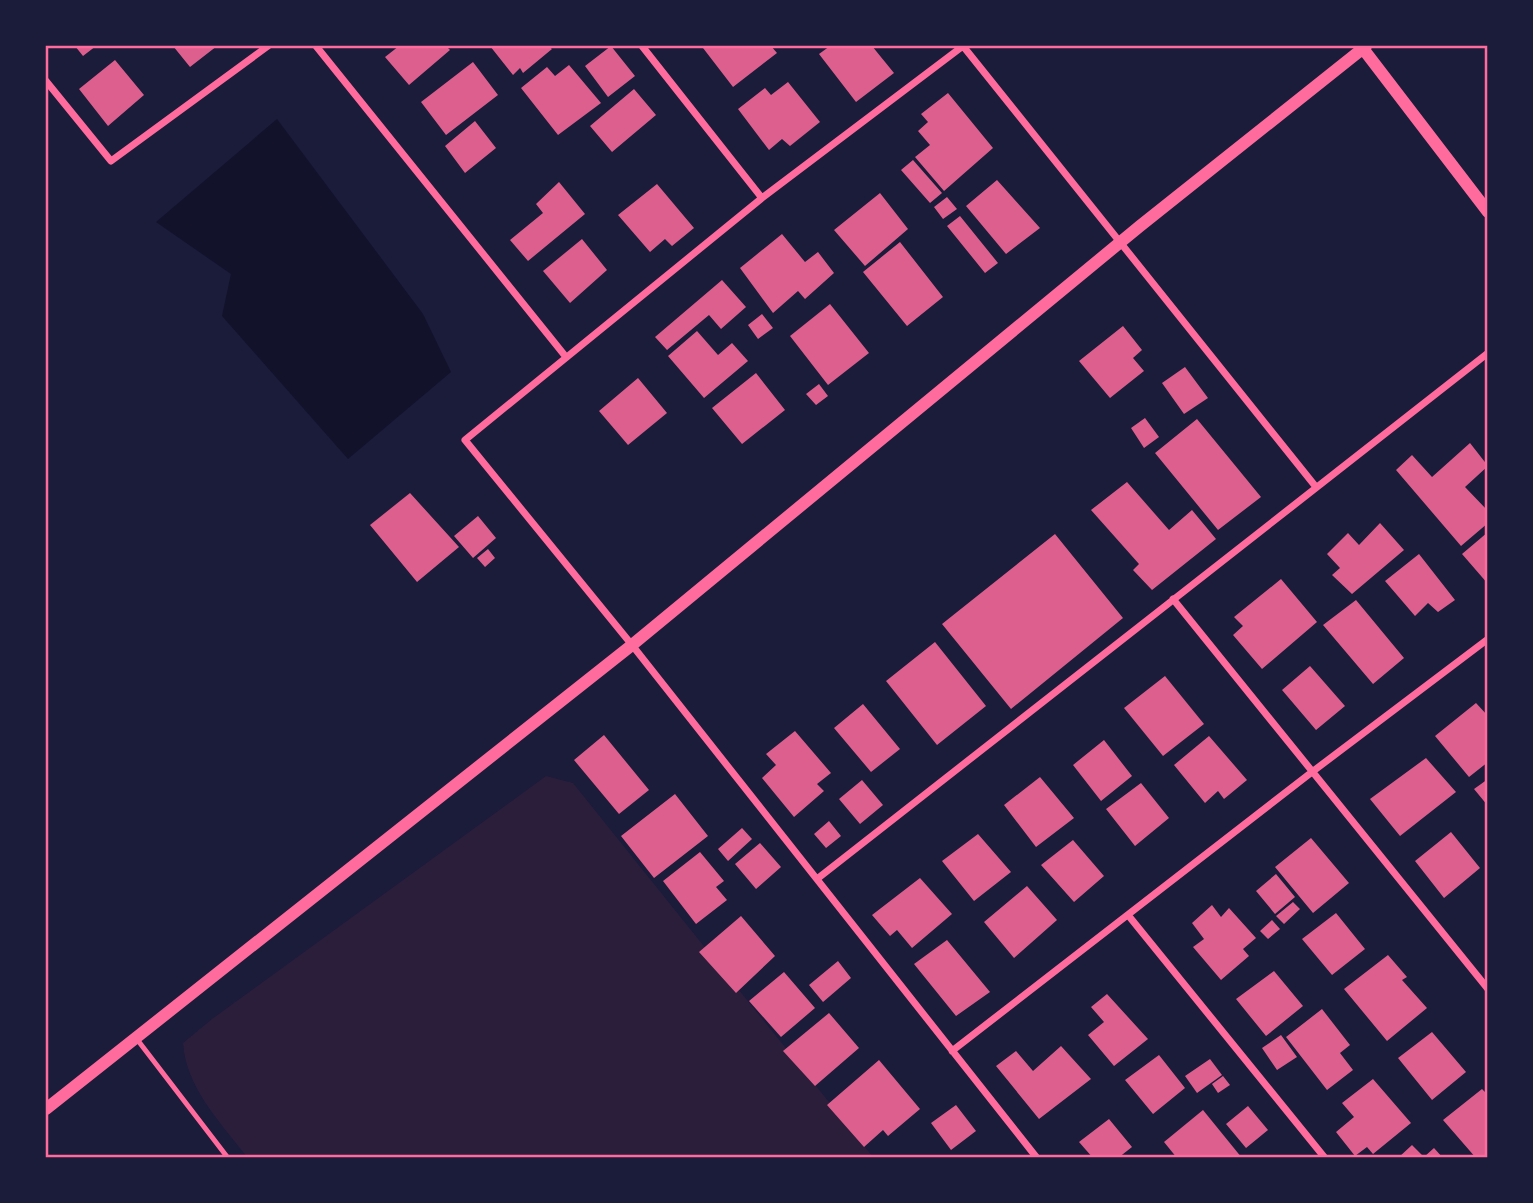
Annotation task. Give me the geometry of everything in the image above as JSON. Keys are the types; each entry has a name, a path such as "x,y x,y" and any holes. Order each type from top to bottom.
{"street":[{"path":"46,81 111,161 268,46"},
{"path":"316,46 566,357"},
{"path":"642,46 762,198"},
{"path":"1037,1157 632,645 465,440 762,198 963,46 1316,487"},
{"path":"46,1109 632,645 1363,46 1488,212"},
{"path":"817,879 1488,353"},
{"path":"1173,599 1488,989"},
{"path":"952,1051 1488,639"},
{"path":"1128,915 1325,1157"}],"lane":[{"path":"136,1037 228,1157"}],"shaded area":[{"path":"277,119 423,314 451,372 348,459 222,316 231,274 156,222"},
{"path":"546,776 573,783 873,1157 247,1157 198,1090 191,1075 183,1043 212,1019"}],"building":[{"path":"75,46 96,46 83,56"},
{"path":"173,46 217,46 190,67"},
{"path":"399,46 446,46 450,50 409,85 385,57"},
{"path":"490,46 548,46 552,49 523,73 520,68 513,75"},
{"path":"611,46 635,76 608,97 585,66"},
{"path":"771,46 777,53 733,87 703,48"},
{"path":"830,46 872,46 894,73 856,102 819,54"},
{"path":"115,60 144,95 108,126 79,89"},
{"path":"473,62 498,95 446,135 421,102"},
{"path":"569,65 601,103 558,135 521,88 547,67 555,76"},
{"path":"788,82 820,122 790,146 782,139 769,150 738,109 765,88 771,95"},
{"path":"634,89 656,115 612,152 590,126"},
{"path":"948,93 993,148 944,191 915,157 930,145 918,131 928,122 921,114"},
{"path":"475,121 496,148 465,173 445,146"},
{"path":"913,160 942,193 930,203 901,170"},
{"path":"997,180 1040,228 1006,254 966,206"},
{"path":"559,182 585,214 528,261 510,240 543,213 536,204"},
{"path":"657,184 694,228 672,246 665,239 650,252 618,215"},
{"path":"880,193 908,229 865,266 834,230"},
{"path":"947,197 957,209 943,219 934,207"},
{"path":"960,216 998,263 985,273 947,226"},
{"path":"782,234 805,262 818,252 834,273 805,299 798,291 773,313 740,268"},
{"path":"582,239 607,270 570,303 543,271"},
{"path":"900,242 943,297 907,326 863,272"},
{"path":"722,280 746,307 721,329 709,315 667,350 655,337"},
{"path":"830,304 869,353 828,385 790,336"},
{"path":"762,314 773,328 758,339 748,325"},
{"path":"1123,326 1142,350 1133,358 1144,371 1110,398 1079,361"},
{"path":"697,331 718,355 732,343 748,361 704,398 668,356"},
{"path":"1185,367 1208,398 1184,414 1162,383"},
{"path":"756,373 785,410 742,444 712,408"},
{"path":"638,378 667,413 628,445 599,411"},
{"path":"819,384 828,396 816,405 806,394"},
{"path":"1145,418 1159,437 1144,448 1131,428"},
{"path":"1197,419 1261,497 1218,530 1155,453"},
{"path":"1470,443 1488,466 1465,487 1488,511 1488,523 1461,546 1396,470 1412,455 1432,477"},
{"path":"1127,482 1169,530 1192,510 1216,539 1152,590 1133,570 1139,564 1091,510"},
{"path":"410,493 459,547 417,582 370,525"},
{"path":"478,516 496,538 473,558 454,536"},
{"path":"1380,523 1404,550 1352,594 1332,575 1340,568 1327,554 1348,533 1359,545"},
{"path":"1488,532 1488,584 1462,554"},
{"path":"1055,534 1123,618 1011,709 942,624"},
{"path":"488,549 495,558 485,567 477,558"},
{"path":"1419,554 1455,600 1438,612 1428,603 1415,616 1385,581"},
{"path":"1281,579 1317,622 1262,669 1233,635 1243,626 1234,617"},
{"path":"1356,600 1404,658 1373,684 1323,625"},
{"path":"935,642 986,706 937,745 886,681"},
{"path":"1310,666 1345,706 1316,730 1282,690"},
{"path":"1165,676 1204,724 1163,756 1124,708"},
{"path":"1476,703 1488,716 1488,762 1469,777 1435,736"},
{"path":"863,704 900,749 871,772 834,728"},
{"path":"795,731 831,773 817,784 824,791 794,817 762,778 776,765 766,754"},
{"path":"604,735 649,790 619,814 574,760"},
{"path":"1209,736 1247,780 1224,799 1218,791 1205,803 1174,765"},
{"path":"1104,740 1132,776 1101,801 1073,765"},
{"path":"1426,758 1456,792 1400,836 1370,799"},
{"path":"1040,777 1074,818 1036,847 1004,805"},
{"path":"1488,779 1488,806 1474,789"},
{"path":"862,780 883,805 860,824 839,799"},
{"path":"1141,783 1169,818 1135,846 1106,809"},
{"path":"675,794 708,836 654,878 621,836"},
{"path":"829,821 841,836 826,848 814,834"},
{"path":"742,828 752,839 728,861 718,849"},
{"path":"1451,832 1480,868 1444,898 1415,861"},
{"path":"978,834 1011,872 974,901 942,861"},
{"path":"1311,838 1349,883 1313,913 1275,867"},
{"path":"1073,840 1104,876 1074,902 1041,865"},
{"path":"760,843 781,867 756,889 735,864"},
{"path":"700,852 724,881 716,887 727,900 696,924 663,881"},
{"path":"1276,874 1295,897 1275,914 1256,891"},
{"path":"920,878 952,914 912,948 897,930 890,936 872,915"},
{"path":"1027,886 1057,920 1014,958 984,922"},
{"path":"1293,902 1300,909 1284,924 1276,916"},
{"path":"1212,905 1221,917 1229,908 1256,938 1243,949 1249,956 1221,980 1193,947 1204,939 1192,923"},
{"path":"1336,913 1365,949 1332,975 1302,939"},
{"path":"741,916 775,956 736,993 699,952"},
{"path":"1272,920 1280,929 1268,939 1260,931"},
{"path":"947,940 990,992 956,1016 914,964"},
{"path":"1388,955 1407,977 1402,980 1427,1008 1387,1041 1344,989"},
{"path":"838,961 851,978 823,1002 809,985"},
{"path":"1274,971 1303,1006 1266,1036 1236,999"},
{"path":"784,972 815,1008 781,1037 749,1001"},
{"path":"1107,994 1148,1039 1114,1066 1088,1035 1104,1022 1091,1007"},
{"path":"1322,1009 1350,1045 1340,1053 1353,1070 1327,1090 1286,1037"},
{"path":"829,1013 859,1048 815,1086 783,1051"},
{"path":"1432,1032 1466,1072 1432,1100 1398,1058"},
{"path":"1281,1035 1297,1057 1277,1070 1262,1048"},
{"path":"1061,1046 1091,1079 1039,1119 996,1066 1016,1051 1033,1071"},
{"path":"1159,1055 1185,1088 1153,1114 1125,1080"},
{"path":"1210,1059 1222,1075 1197,1093 1185,1076"},
{"path":"879,1060 920,1109 888,1136 883,1130 864,1147 827,1105"},
{"path":"1223,1076 1230,1085 1218,1093 1212,1084"},
{"path":"1373,1079 1411,1123 1373,1154 1367,1147 1355,1156 1336,1132 1354,1117 1342,1103"},
{"path":"1482,1089 1488,1095 1488,1158 1476,1158 1443,1120"},
{"path":"956,1105 976,1131 951,1150 931,1123"},
{"path":"1248,1106 1268,1130 1246,1148 1226,1124"},
{"path":"1203,1110 1242,1158 1177,1158 1164,1142"},
{"path":"1109,1119 1132,1147 1118,1158 1093,1158 1079,1142"},
{"path":"1412,1145 1424,1157 1434,1148 1443,1158 1398,1158"}]}
